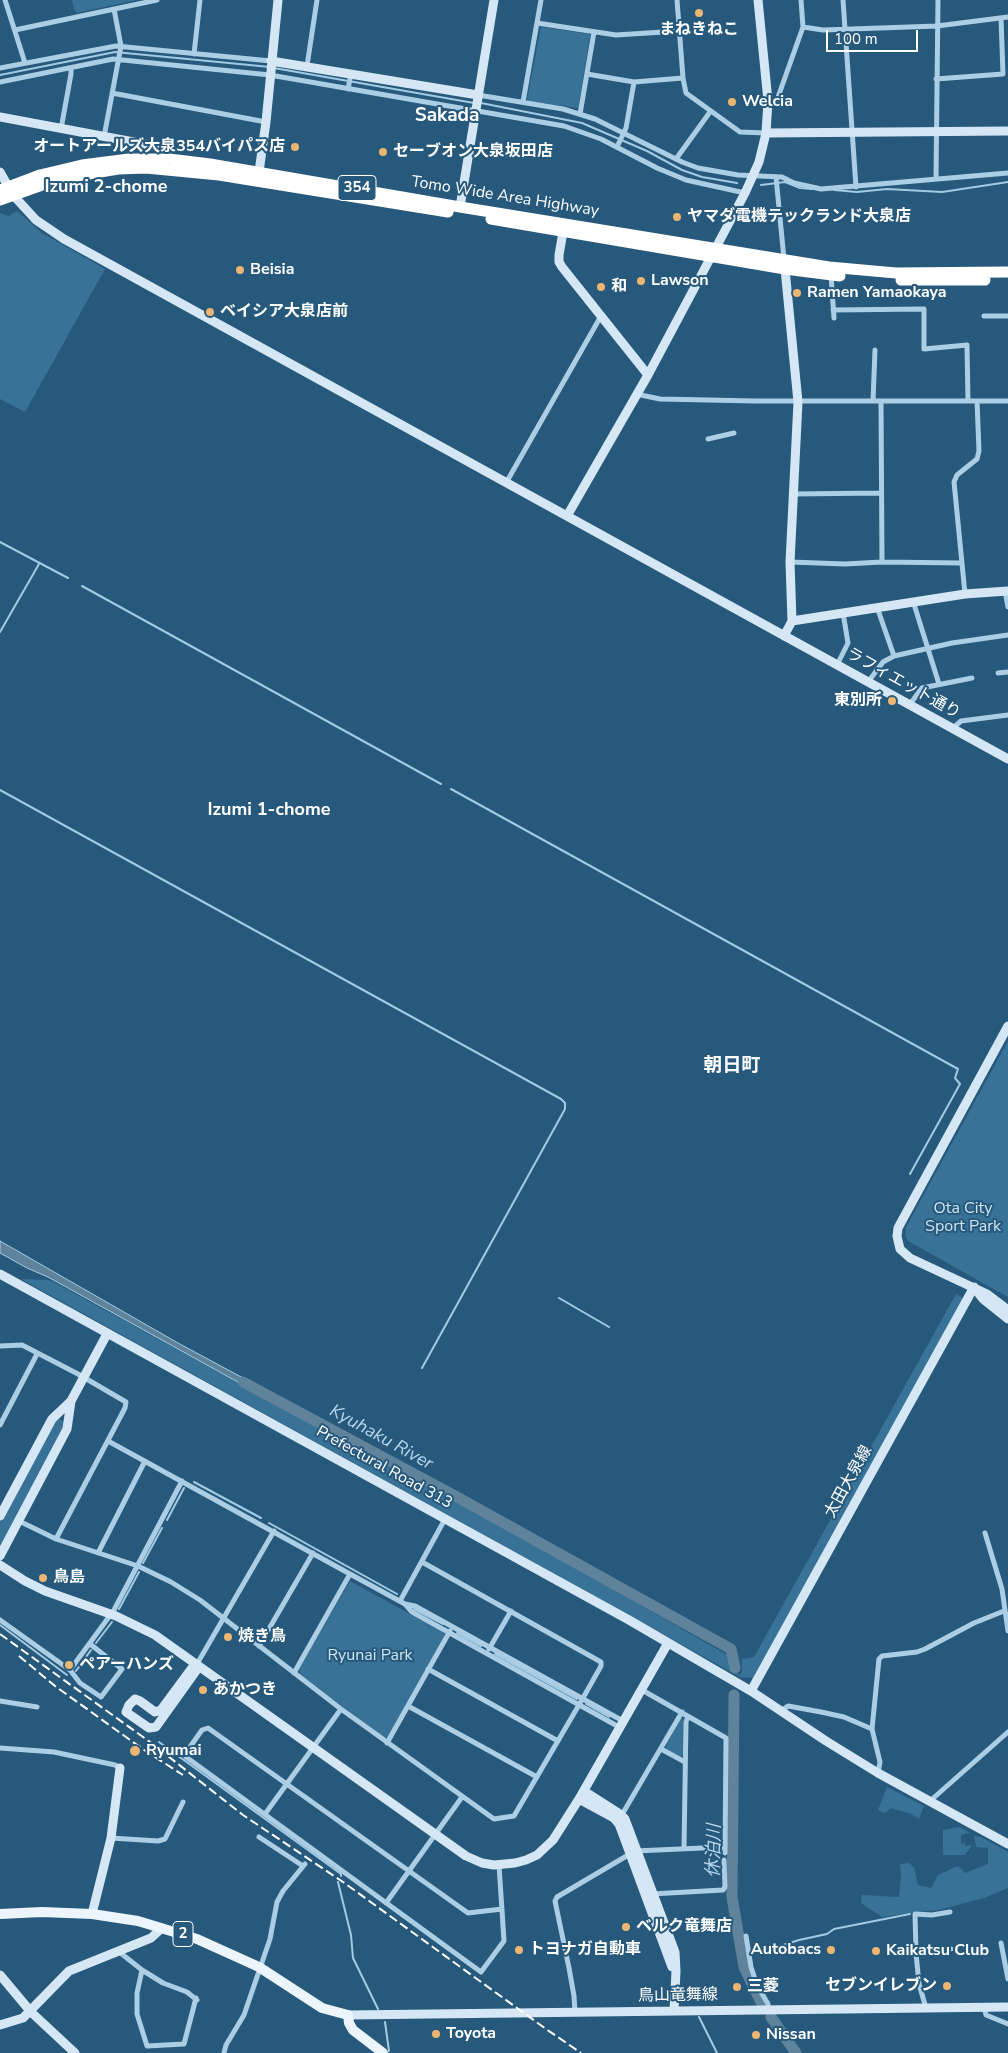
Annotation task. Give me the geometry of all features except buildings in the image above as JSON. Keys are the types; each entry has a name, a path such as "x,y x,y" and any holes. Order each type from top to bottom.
{"highway":[{"name":"Tomo Wide Area Highway","path":"0,200 7,191 59,179 118,169 169,169 258,176 460,206 831,275 930,281 1008,279"},
{"name":"Tomo Wide Area Highway","path":"258,176 563,232 713,253"},
{"name":"Tomo Wide Area Highway","path":"785,265 896,273 1008,272"}],"main road":[{"name":"2","path":"0,1914 42,1912 92,1914 125,1918 162,1928 197,1939 259,1967 322,2008 348,2015"},
{"path":"348,2015 349,2023 356,2034 383,2053"}],"street":[{"path":"5,0 26,64"},
{"path":"15,30 157,0"},
{"path":"194,54 200,0"},
{"path":"258,176 266,122 278,0"},
{"path":"307,66 317,0"},
{"path":"460,206 494,0"},
{"path":"523,102 541,0"},
{"path":"677,0 683,78 686,93 710,112 743,133 1008,131"},
{"path":"567,516 648,375 760,162 766,133 768,101 758,0"},
{"path":"768,101 777,100 803,27 801,0"},
{"path":"843,0 854,132 856,187"},
{"path":"936,178 938,0"},
{"path":"104,136 121,47 114,9"},
{"path":"803,27 823,30 937,26 1008,17"},
{"path":"936,79 1003,74 1001,18"},
{"path":"537,23 616,35 679,31"},
{"path":"580,114 594,32"},
{"path":"0,68 121,47 307,66 523,102 580,114 595,119 698,168 753,176 782,176 794,183 820,189 1008,173"},
{"path":"0,82 119,58 270,75 564,126 584,132 686,180 745,193"},
{"path":"61,129 71,68"},
{"path":"348,89 351,73"},
{"path":"587,74 634,82 683,78"},
{"path":"617,147 624,133 634,82"},
{"path":"112,93 266,122"},
{"path":"676,159 710,112"},
{"path":"0,117 155,146"},
{"name":"ラフィエット通り","path":"0,172 7,191 36,220 64,239 1008,759"},
{"path":"776,176 798,402 790,562 792,620 784,636"},
{"path":"563,232 559,262 648,375"},
{"path":"831,275 834,318"},
{"path":"833,310 924,309 924,349 967,345 968,401"},
{"path":"506,483 602,316"},
{"path":"984,316 1008,316"},
{"path":"873,401 875,350"},
{"path":"636,394 660,399 798,402 1008,401"},
{"path":"881,401 882,562"},
{"path":"965,594 954,482 956,475 971,465 978,455 977,401"},
{"path":"708,439 734,434"},
{"path":"793,494 881,493"},
{"path":"790,562 845,564 882,562 962,563"},
{"path":"792,620 913,601 1006,591 1008,607"},
{"path":"913,601 940,684"},
{"path":"876,607 894,656"},
{"path":"837,664 848,643 843,612"},
{"path":"868,682 884,662 894,656 984,637 1008,635"},
{"path":"998,674 1008,672"},
{"path":"910,704 919,690 972,678"},
{"path":"953,728 961,721 1008,714"},
{"path":"1008,1026 898,1228 897,1236 900,1249 910,1258 987,1294 1008,1310"},
{"name":"Prefectural Road 313","path":"0,1274 668,1643 751,1691 878,1772 1008,1844"},
{"path":"974,1288 983,1299 1008,1319"},
{"name":"太田大泉線","path":"751,1691 974,1288"},
{"path":"1,1512 52,1419 71,1401 107,1334"},
{"path":"0,1346 22,1346 126,1402 125,1408 56,1540"},
{"path":"0,1425 37,1354"},
{"path":"0,1556 67,1429 71,1401"},
{"path":"108,1441 350,1574 402,1602 415,1606 584,1698 621,1724"},
{"path":"98,1553 145,1461"},
{"path":"70,1670 112,1614 182,1481"},
{"path":"402,1602 445,1519"},
{"path":"19,1521 56,1540 138,1566 178,1587 224,1618 341,1710 494,1819 514,1816 584,1698 602,1666 601,1662 422,1562"},
{"path":"197,1664 196,1671 156,1727 149,1728 126,1712 129,1705 137,1699 155,1712 161,1710 197,1664 274,1531"},
{"path":"985,1533 1005,1588 1004,1611 1008,1631"},
{"path":"259,1646 313,1553"},
{"path":"0,1565 24,1581 45,1591 112,1614 156,1635 435,1835 472,1859 499,1865 526,1860 545,1848 556,1836 668,1643"},
{"path":"294,1673 350,1574"},
{"path":"402,1602 412,1612 486,1654 621,1724"},
{"path":"486,1654 511,1611"},
{"path":"878,1772 880,1762 872,1730 880,1659 882,1656 917,1652 974,1623 1004,1611"},
{"path":"0,1620 70,1670 80,1683 100,1697 122,1669 90,1644"},
{"path":"387,1743 452,1627"},
{"path":"428,1669 558,1741"},
{"path":"574,2013 574,1996 555,1898 634,1852 684,1849 725,1850 726,1738 642,1690"},
{"path":"0,1701 37,1707"},
{"path":"408,1706 537,1777"},
{"path":"781,1711 784,1707 788,1706 821,1712 844,1717 872,1730"},
{"path":"265,1814 341,1710"},
{"path":"620,1818 682,1712"},
{"path":"684,1849 686,1722 688,1716"},
{"path":"499,1865 502,1909 504,1940 481,1972 186,1757 187,1751 202,1730 209,1728 409,1872 468,1912 502,1909"},
{"path":"930,1801 1008,1732"},
{"path":"0,1748 54,1752 115,1765 120,1768 111,1838 92,1914"},
{"path":"660,1749 685,1762"},
{"path":"581,1795 620,1818 649,1894 674,1952 676,1968 674,2011"},
{"path":"386,1904 462,1797"},
{"path":"111,1838 158,1841 165,1839 183,1802"},
{"path":"224,2053 244,2015 270,1939 277,1902 283,1891 304,1865 259,1837"},
{"path":"649,1894 722,1890 725,1887 724,1860"},
{"path":"926,2008 919,1984 915,1914 932,1915 950,1912"},
{"path":"0,2025 17,2021 31,2012 66,1972 151,1938 162,1928"},
{"path":"746,1936 754,1976 768,2004 768,2010"},
{"path":"1001,1943 1008,1979"},
{"path":"916,1953 951,1949"},
{"path":"118,1950 142,1970 197,1999 184,2044 147,2046 137,2014 137,1993 142,1970"},
{"path":"0,1975 31,2012 75,2053"},
{"path":"984,2007 986,2015 1008,2024"},
{"name":"鳥山竜舞線","path":"348,2015 1008,2007"}],"green space":[{"path":"72,0 137,0 77,13 75,12"},
{"path":"541,27 589,34 590,36 578,108 528,101 527,99"},
{"path":"17,211 42,233 105,269 25,412 0,399 0,213 8,216"},
{"name":"Ota City Sport Park","path":"1008,1041 1008,1297 908,1241 905,1236 906,1227"},
{"path":"21,1279 50,1280 545,1550 729,1656 732,1671 740,1675 742,1672 742,1659 754,1657 956,1294 964,1299 753,1678 740,1677"},
{"path":"57,1418 65,1422 64,1428 0,1552 0,1521 49,1428"},
{"name":"Ryunai Park","path":"350,1581 444,1633 444,1637 388,1737 384,1738 300,1674 299,1669"},
{"path":"681,1718 683,1719 683,1754 681,1757 666,1749 666,1746"},
{"path":"887,1787 924,1806 919,1819 911,1814 891,1808 885,1813 878,1810"},
{"path":"959,1827 970,1833 961,1835 961,1844 965,1843 965,1846 972,1845 965,1855 943,1855 943,1830"},
{"path":"974,1836 981,1837 1008,1852 1008,1888 984,1898 938,1910 882,1917 861,1903 862,1895 899,1897 900,1864 909,1863 914,1867 918,1885 931,1888 938,1875 958,1866 965,1873 988,1864 988,1848 976,1847"}],"shaded area":[{"path":"0,1241 178,1343 258,1386 254,1391 48,1277 0,1253"}],"waterway":[{"path":"0,75 115,52 270,67"},
{"path":"274,68 474,103"},
{"path":"481,103 582,123 647,151 682,170 702,177 737,183"},
{"path":"761,185 785,182 800,188 812,189"},
{"path":"834,190 857,192 887,189 942,192 1008,182"},
{"path":"0,542 68,578"},
{"path":"0,632 39,564"},
{"path":"82,586 441,784"},
{"path":"451,789 958,1069 955,1078 960,1084 910,1174"},
{"path":"0,790 561,1099 565,1103 565,1109 422,1368"},
{"path":"559,1298 609,1327"},
{"name":"Kyuhaku River","path":"243,1382 459,1498 731,1649 735,1668"},
{"path":"194,1482 261,1518"},
{"path":"167,1520 184,1488"},
{"path":"269,1523 397,1594"},
{"path":"143,1563 162,1528"},
{"path":"119,1609 139,1572"},
{"path":"414,1609 443,1624"},
{"path":"96,1643 112,1622"},
{"path":"0,1625 67,1675"},
{"path":"457,1633 481,1646"},
{"path":"76,1671 91,1650"},
{"path":"495,1654 577,1699"},
{"name":"休泊川","path":"734,1695 732,1897 744,1967 761,2002"},
{"path":"586,1704 609,1717"},
{"path":"159,1742 341,1874 341,1876"},
{"path":"338,1882 351,1935 353,1958 378,2009"},
{"path":"750,1952 764,1951 799,1940 827,1934 834,1929 910,1914"},
{"path":"699,2017 717,2053"},
{"name":"休泊川","path":"771,2017 796,2053"},
{"path":"385,2022 389,2051"}],"railway":[{"path":"0,1634 150,1742 243,1815 343,1882 581,2053"},
{"path":"19,1656 55,1686 144,1750 183,1775"}],"place":[{"name":"まねきねこ","path":"699,13"},
{"name":"Welcia","path":"732,102"},
{"name":"オートアールズ大泉354バイパス店","path":"295,147"},
{"name":"セーブオン大泉坂田店","path":"383,152"},
{"name":"ヤマダ電機テックランド大泉店","path":"677,217"},
{"name":"Beisia","path":"240,270"},
{"name":"Lawson","path":"641,281"},
{"name":"和","path":"601,287"},
{"name":"Ramen Yamaokaya","path":"797,293"},
{"name":"ベイシア大泉店前","path":"210,312"},
{"name":"東別所","path":"892,701"},
{"name":"鳥島","path":"43,1578"},
{"name":"焼き鳥","path":"228,1637"},
{"name":"ペアーハンズ","path":"69,1665"},
{"name":"あかつき","path":"203,1690"},
{"name":"Ryumai","path":"135,1751"},
{"name":"ベルク竜舞店","path":"626,1927"},
{"name":"トヨナガ自動車","path":"519,1950"},
{"name":"Autobacs","path":"831,1950"},
{"name":"Kaikatsu Club","path":"876,1951"},
{"name":"セブンイレブン","path":"947,1986"},
{"name":"三菱","path":"737,1987"},
{"name":"Toyota","path":"436,2034"},
{"name":"Nissan","path":"756,2035"}],"district":[{"name":"Sakada","path":"447,116"},
{"name":"Izumi 2-chome","path":"106,188"},
{"name":"Izumi 1-chome","path":"269,811"},
{"name":"朝日町","path":"732,1066"}]}
